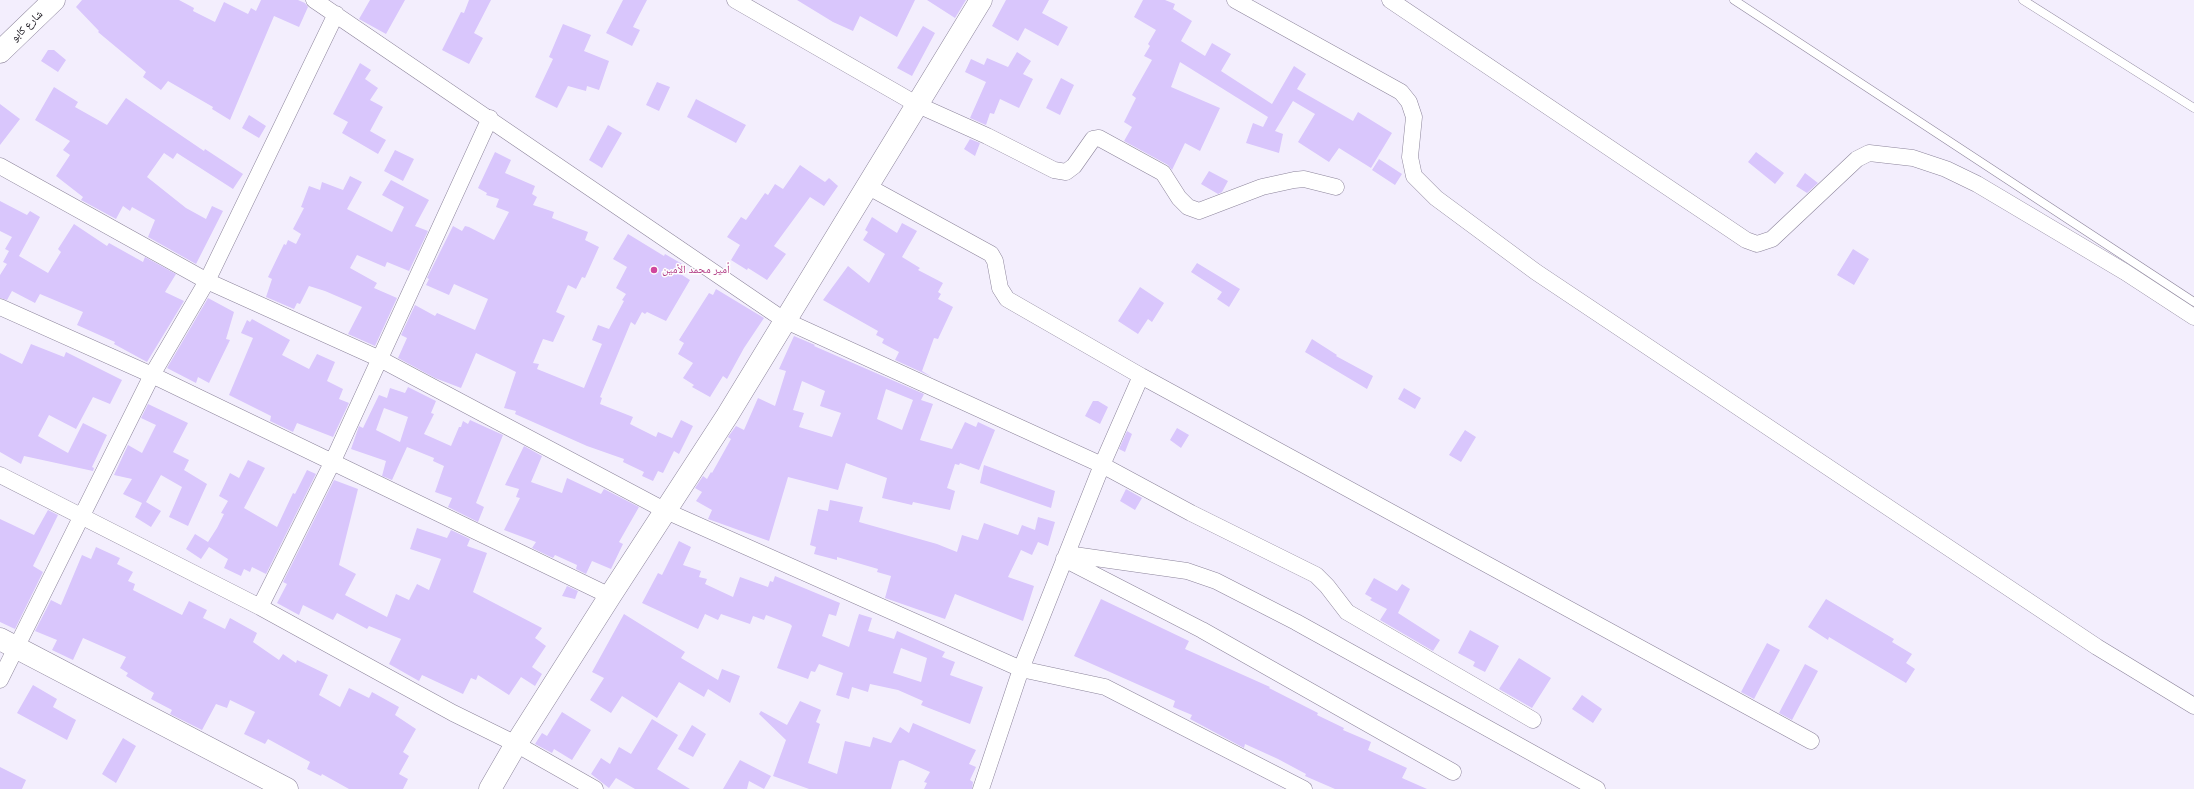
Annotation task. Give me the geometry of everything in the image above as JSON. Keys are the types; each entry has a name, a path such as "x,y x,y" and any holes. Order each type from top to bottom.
{"street":[{"name":"شارع كابو","path":"0,52 54,0"},
{"path":"314,0 490,118 784,320 1102,465 1191,513 1316,575 1347,612 1533,720"},
{"path":"735,0 918,105 987,136 1054,170 1066,172 1074,166 1093,139 1099,138 1163,173 1183,202 1188,207 1199,211 1262,187 1294,180 1304,179 1336,187"},
{"path":"490,789 516,744 610,596 727,416 784,320 918,105 981,0"},
{"path":"1235,0 1401,92 1409,102 1414,117 1410,157 1414,176 1436,198 1536,272 2097,647 2194,706"},
{"path":"1390,0 1746,240 1757,244 1772,239 1857,159 1869,153 1913,158 1946,169 1977,184 2125,272 2194,317"},
{"path":"0,680 8,643 81,517 152,375 207,281 336,14"},
{"path":"260,607 332,463 490,118"},
{"path":"0,166 207,281 380,359 666,511 1021,669 1105,687 1304,789"},
{"path":"867,186 991,254 995,261 1000,288 1007,299 1141,376 1811,741"},
{"path":"0,307 152,375 610,596"},
{"path":"981,789 1021,669 1102,465 1141,376"},
{"path":"0,475 260,607 453,713 516,744 594,789"},
{"path":"1065,556 1202,630 1453,772"},
{"path":"1065,556 1187,571 1216,581 1296,622 1598,789"},
{"path":"8,643 287,789"}],"lane":[{"path":"1734,0 2194,302"},
{"path":"2023,0 2194,108"}],"building":[{"path":"82,0 179,0 194,8 193,11 215,22 224,2 248,14 251,8 256,11 261,0 298,0 305,3 308,7 299,27 274,16 230,120 212,109 213,107 168,81 161,90 143,77 146,72 98,32 99,31 76,7"},
{"path":"370,0 405,0 386,34 359,19"},
{"path":"469,0 491,0 474,33 483,38 469,64 442,50 461,12 464,13"},
{"path":"623,0 647,0 633,27 640,30 632,46 606,33"},
{"path":"797,0 915,0 897,37 860,16 853,31 833,22"},
{"path":"927,0 966,0 955,18"},
{"path":"1006,0 1049,0 1042,13 1068,27 1058,46 1025,28 1018,41 992,26"},
{"path":"1143,0 1165,0 1175,4 1173,9 1192,21 1181,41 1205,56 1212,43 1231,54 1221,71 1272,104 1294,66 1306,74 1297,89 1353,121 1358,112 1392,133 1371,168 1339,148 1329,162 1298,142 1315,114 1293,101 1275,131 1283,134 1279,153 1246,143 1253,123 1263,127 1268,117 1180,62 1171,87 1220,108 1200,151 1185,143 1172,170 1168,165 1124,141 1132,127 1124,122 1136,98 1132,95 1152,60 1144,56 1150,46 1148,44 1156,30 1134,17"},
{"path":"563,24 591,35 584,51 609,61 599,90 587,86 586,91 568,86 557,108 535,97 553,59 549,57"},
{"path":"923,26 935,33 912,76 897,68"},
{"path":"48,50 54,50 66,60 58,72 41,61"},
{"path":"1017,52 1031,61 1023,74 1033,79 1019,108 1000,99 994,114 990,113 986,125 970,118 986,82 965,72 971,59 984,65 987,58 1008,67"},
{"path":"360,63 371,70 365,79 378,88 370,100 383,107 370,131 386,140 378,154 342,133 348,122 333,114"},
{"path":"1061,78 1074,85 1060,115 1046,108"},
{"path":"657,82 670,87 659,111 646,105"},
{"path":"54,87 78,102 75,107 107,125 126,98 204,151 205,149 243,174 233,189 177,153 173,159 164,153 147,177 186,208 206,219 212,206 223,211 196,264 148,237 155,220 132,207 130,211 123,206 116,219 81,200 83,197 56,176 70,155 63,150 70,141 35,120"},
{"path":"696,99 746,125 736,143 687,117"},
{"path":"0,104 20,119 0,145"},
{"path":"249,115 266,126 259,138 242,128"},
{"path":"608,125 622,133 602,168 589,160"},
{"path":"970,139 980,143 975,156 964,149"},
{"path":"395,150 414,159 403,181 384,171"},
{"path":"495,152 511,160 505,173 535,186 532,194 537,197 533,205 554,212 552,218 588,232 585,240 599,247 585,278 582,277 576,289 568,285 556,312 565,316 553,342 543,339 533,363 539,364 537,369 584,388 602,344 592,340 598,325 609,329 624,301 622,300 626,294 616,288 627,267 613,259 628,234 664,256 665,254 684,265 679,273 690,280 666,321 647,312 645,314 642,312 635,325 631,322 600,397 602,398 600,404 633,417 630,424 656,437 658,432 672,438 681,420 693,426 679,454 674,451 663,473 658,471 653,481 642,476 644,472 623,462 624,459 587,446 515,414 516,411 504,408 516,372 506,367 476,353 461,388 435,378 398,358 407,338 401,335 415,305 435,316 437,313 475,330 488,299 454,284 449,295 426,285 429,279 427,278 453,226 462,231 465,226 469,227 494,240 509,212 496,207 499,199 486,195 487,193 478,188"},
{"path":"1756,152 1784,173 1775,184 1748,162"},
{"path":"1379,159 1402,174 1395,185 1372,170"},
{"path":"800,165 825,182 829,178 838,186 824,206 810,197 774,246 786,254 767,280 748,268 747,270 731,260 740,245 727,237 741,217 746,220 765,193 768,195 775,184 783,189"},
{"path":"1209,171 1228,181 1222,192 1218,194 1201,184"},
{"path":"1805,173 1818,183 1807,193 1796,186"},
{"path":"350,176 362,182 347,209 392,232 404,207 382,195 391,180 429,200 415,226 428,231 409,271 387,262 385,267 357,255 350,268 377,283 374,288 397,298 375,346 348,334 362,307 325,291 309,286 300,304 297,303 294,309 266,297 272,279 268,277 284,244 286,245 288,240 296,244 301,234 293,229 304,208 301,207 309,186 320,190 322,182 343,190"},
{"path":"0,201 27,215 30,211 40,217 19,256 48,273 61,252 58,249 74,224 107,246 109,243 143,262 145,257 176,274 165,292 184,301 147,362 114,344 115,342 77,325 83,312 40,294 35,303 12,291 7,300 0,298 0,275 7,264 3,262 9,251 5,249 12,237 0,231"},
{"path":"872,217 897,233 902,223 917,231 902,257 920,268 918,270 943,283 938,292 941,294 938,299 953,307 938,339 934,338 922,371 932,377 895,360 899,352 882,343 884,339 876,335 878,331 823,300 848,266 869,283 885,254 863,240 868,232 865,230"},
{"path":"1853,249 1869,259 1854,285 1837,275"},
{"path":"1197,263 1240,289 1229,307 1217,299 1222,292 1191,272"},
{"path":"1140,287 1164,303 1152,322 1148,319 1138,334 1118,321"},
{"path":"716,289 764,318 744,348 727,379 723,376 710,397 692,387 694,385 683,378 693,363 678,354 684,343 679,340 709,293 713,295"},
{"path":"208,298 234,312 226,339 230,340 209,383 198,377 196,383 167,368"},
{"path":"252,319 290,340 282,355 309,369 317,354 335,362 327,381 343,389 339,399 349,403 333,437 297,423 293,432 270,421 271,416 229,395 253,338 241,333 247,320 250,322"},
{"path":"794,336 924,394 921,400 933,404 920,440 952,449 965,422 976,427 978,422 995,430 979,470 960,463 959,465 955,464 947,488 955,491 950,510 913,502 912,505 882,498 887,478 846,463 838,490 788,477 769,541 708,519 712,510 696,501 702,492 695,488 703,476 707,479 711,472 712,473 731,439 728,437 736,426 744,430 758,398 775,406 786,371 779,369","holes":["802,381 825,391 820,406 841,413 832,437 799,427 804,413 793,410","886,389 913,400 902,430 877,419"]},
{"path":"1312,339 1337,355 1336,356 1373,376 1367,389 1305,352"},
{"path":"31,344 64,357 66,352 122,380 110,404 93,397 76,429 49,415 38,436 68,453 83,423 107,435 92,467 94,468 93,471 24,456 21,464 0,452 0,353 22,364"},
{"path":"408,387 436,401 431,413 434,414 424,434 451,446 463,421 468,424 470,420 503,435 476,503 484,507 478,522 448,507 452,498 435,492 444,466 433,461 434,458 407,447 392,480 382,476 386,461 351,449 359,426 363,428 379,395 387,398 390,388 405,393","holes":["384,408 408,417 400,442 376,430"]},
{"path":"1404,388 1421,398 1415,409 1398,399"},
{"path":"1093,401 1098,401 1108,407 1100,424 1085,416"},
{"path":"148,404 188,423 173,452 189,460 184,470 207,484 188,526 169,517 182,487 161,475 146,502 161,511 151,527 135,517 142,503 123,494 132,479 114,475 128,445 142,453 156,425 141,418"},
{"path":"1177,428 1189,435 1181,448 1170,440"},
{"path":"1465,430 1476,437 1461,462 1449,455"},
{"path":"1127,431 1132,434 1125,452 1119,449"},
{"path":"524,446 542,456 531,482 562,493 567,478 601,494 604,489 639,507 619,542 623,544 611,569 592,561 586,574 576,569 577,565 555,555 553,558 532,548 536,542 504,530 520,498 516,497 519,489 505,485"},
{"path":"248,460 265,468 244,508 277,527 293,493 295,494 307,470 316,474 266,574 252,567 250,572 244,569 241,576 224,568 228,559 209,547 201,559 186,549 195,534 208,542 224,514 221,513 228,501 219,496 230,473 239,478"},
{"path":"984,465 1055,491 1051,508 980,483"},
{"path":"334,480 358,489 339,565 356,574 345,595 387,617 396,594 409,600 417,584 429,590 441,559 410,549 417,528 447,538 451,530 470,539 467,546 487,553 473,592 542,628 535,638 546,646 532,667 542,674 535,686 521,677 509,695 478,675 476,680 471,678 463,694 422,675 419,681 389,664 401,639 369,626 367,629 337,613 333,620 303,605 299,615 277,603 287,584 283,582"},
{"path":"1126,489 1142,498 1135,510 1120,501"},
{"path":"830,500 863,507 859,522 937,544 957,552 962,535 978,540 984,523 1018,535 1022,525 1035,530 1038,517 1055,522 1048,546 1038,542 1032,555 1021,550 1008,577 1034,586 1023,621 955,594 945,619 885,598 891,576 877,572 878,569 837,557 837,560 814,554 816,547 810,545 818,509 828,511"},
{"path":"48,510 58,515 33,566 43,572 15,629 0,622 0,519 34,535"},
{"path":"679,541 691,547 683,565 701,571 699,577 707,579 705,584 733,597 740,577 768,587 770,581 773,582 775,576 840,603 836,616 829,614 822,636 849,647 859,614 872,618 868,631 894,639 897,631 945,652 942,657 955,662 950,675 983,687 970,724 921,705 923,701 898,690 870,684 868,692 852,687 849,699 836,695 843,673 819,664 815,672 811,671 808,679 777,668 792,626 766,615 764,620 753,616 750,624 721,614 718,620 705,614 698,629 642,603 658,573 662,575","holes":["901,648 927,658 921,682 893,673"]},
{"path":"96,547 120,558 117,564 133,572 128,581 135,584 133,590 182,615 189,601 207,610 203,618 225,629 230,618 257,633 253,642 279,660 283,654 296,663 297,660 328,675 319,695 340,707 349,688 369,698 372,692 399,707 395,715 416,729 403,752 409,756 399,774 408,779 403,789 349,789 322,774 321,776 307,769 310,762 268,739 265,744 244,734 255,712 230,700 227,708 216,704 202,730 170,714 172,710 151,699 154,693 126,676 128,673 120,668 126,657 83,638 73,660 52,650 57,640 35,631 51,600 61,605 82,555 91,559"},
{"path":"1374,578 1397,591 1402,584 1410,589 1398,613 1440,640 1433,651 1380,620 1387,609 1370,600 1372,598 1365,594"},
{"path":"567,586 578,591 575,599 562,596"},
{"path":"1101,599 1189,641 1185,649 1270,687 1269,688 1318,713 1317,715 1344,728 1343,730 1371,742 1368,750 1407,768 1402,778 1427,789 1335,789 1305,776 1306,774 1278,759 1245,744 1244,748 1190,719 1192,715 1173,707 1175,701 1074,656"},
{"path":"1826,599 1894,639 1892,642 1912,654 1906,663 1915,669 1906,683 1829,637 1828,640 1808,627"},
{"path":"624,614 685,652 681,658 718,680 722,669 740,676 730,703 708,689 704,697 679,682 657,718 622,696 611,713 590,700 604,678 592,672"},
{"path":"1470,630 1499,646 1485,672 1473,666 1475,662 1458,653"},
{"path":"1767,643 1780,650 1754,699 1741,692"},
{"path":"1519,658 1551,678 1532,708 1499,689"},
{"path":"1805,664 1818,671 1792,720 1779,713"},
{"path":"33,685 57,699 53,707 76,720 67,740 17,713"},
{"path":"1582,695 1602,709 1593,723 1572,709"},
{"path":"800,701 821,710 816,722 820,724 808,763 837,774 845,741 870,747 873,737 891,743 900,727 909,733 913,723 976,750 969,764 976,767 970,780 973,782 972,789 924,789 927,783 924,782 930,772 903,760 899,761 891,789 809,789 773,776 786,740 759,714 761,711 787,725"},
{"path":"562,712 591,730 572,760 554,749 552,753 535,744 542,733 547,736"},
{"path":"652,719 678,735 657,769 690,789 635,789 616,778 609,788 591,774 601,758 610,764 619,747 631,754"},
{"path":"692,725 706,734 693,757 678,749"},
{"path":"123,738 136,746 116,783 102,774"},
{"path":"740,760 771,776 764,789 749,781 747,789 723,789"},
{"path":"0,767 26,780 22,789 0,789"}],"place":[{"name":"أمير محمد الأمين","path":"654,270"}]}
